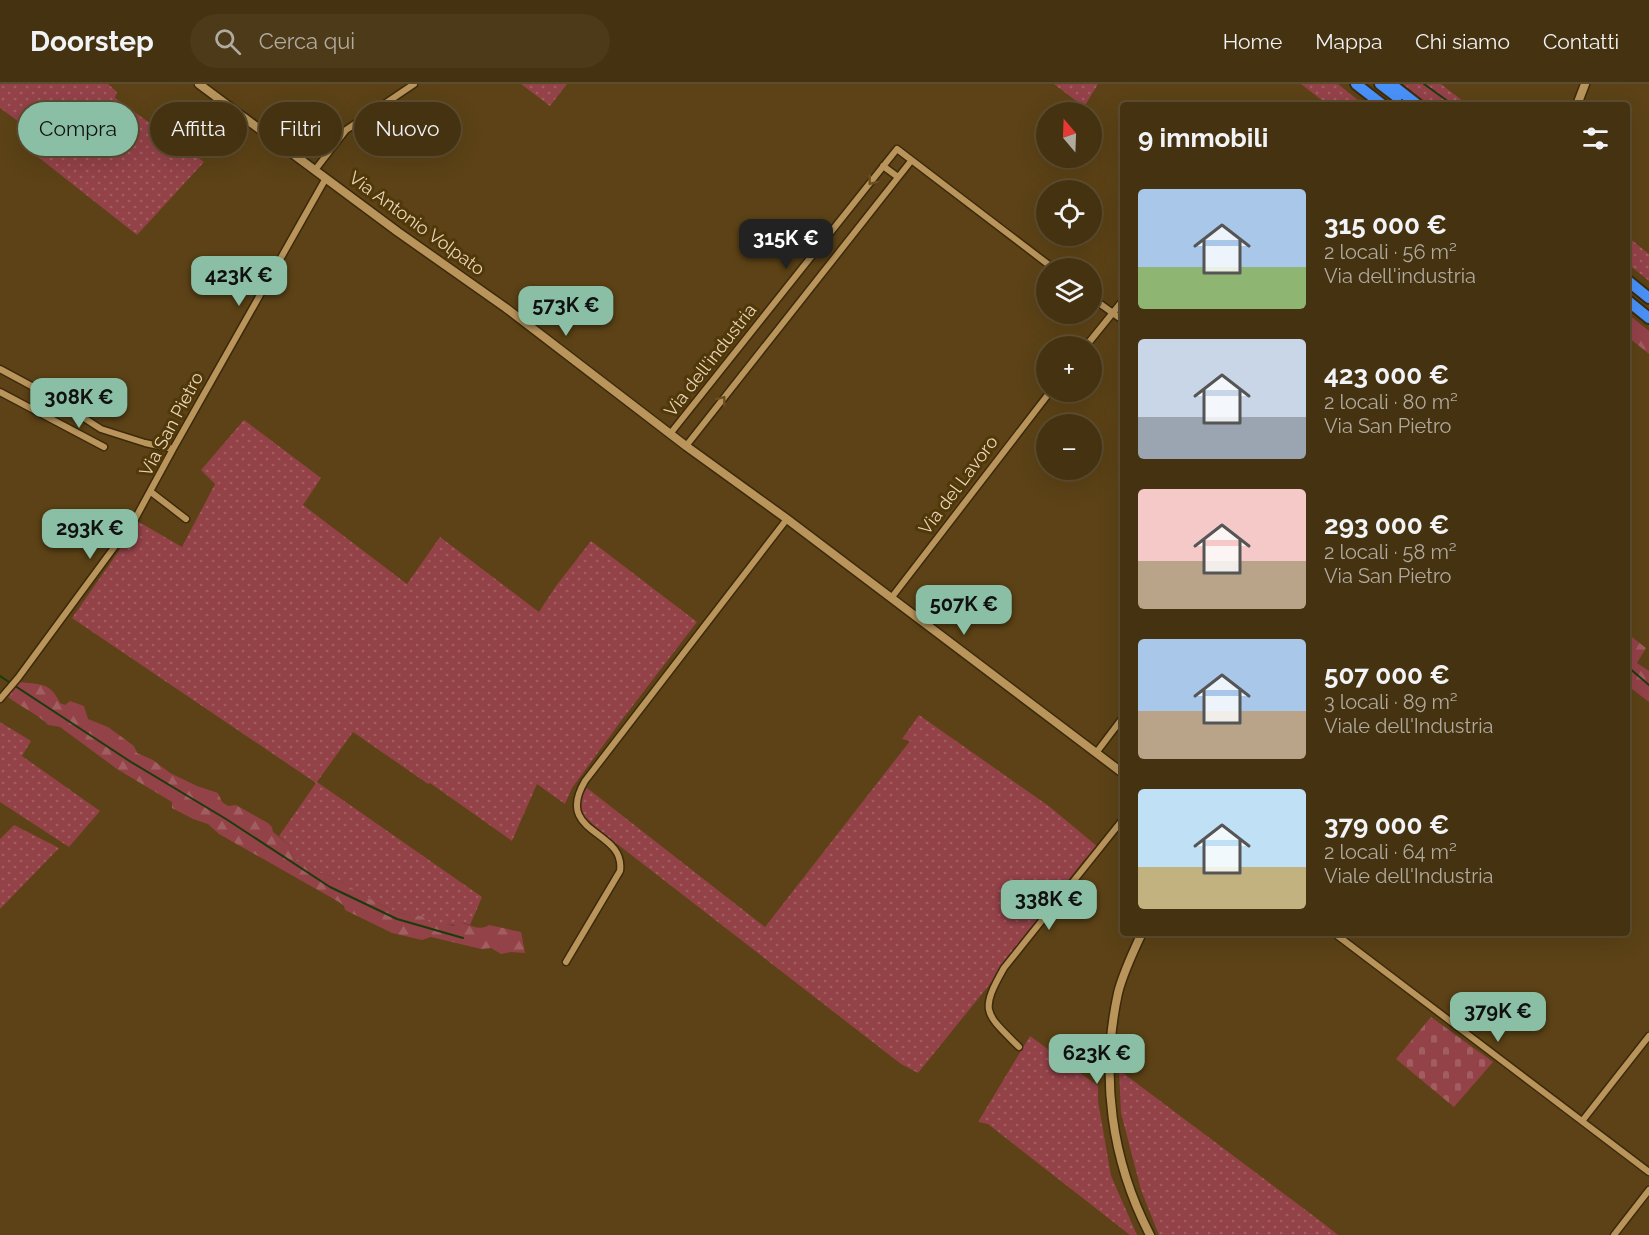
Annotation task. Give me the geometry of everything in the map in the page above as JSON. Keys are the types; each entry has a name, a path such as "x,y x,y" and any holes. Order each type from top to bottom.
{"highway":[{"path":"1356,84 1379,102"},
{"path":"1380,84 1402,102"},
{"path":"1391,84 1414,102"},
{"path":"1630,282 1649,297"},
{"path":"1630,303 1649,318"}],"street":[{"name":"Via Antonio Volpato","path":"199,84 515,315 1120,771"},
{"path":"315,170 346,130 414,84"},
{"path":"1578,102 1585,84"},
{"name":"Via dell'industria","path":"670,434 897,149 1040,258"},
{"name":"Via dell'industria","path":"686,446 911,161"},
{"path":"883,166 898,177"},
{"name":"Via San Pietro","path":"2,696 18,678 135,519 326,178"},
{"path":"1094,336 1120,304"},
{"path":"1102,306 1120,318"},
{"path":"0,369 50,396 101,429 173,449"},
{"path":"0,392 104,447"},
{"name":"Via del Lavoro","path":"892,597 1042,402"},
{"path":"151,492 184,518"},
{"path":"566,962 620,871 622,860 611,845 584,823 576,804 578,794 585,781 787,519"},
{"path":"1096,753 1120,721"},
{"path":"1019,1047 993,1021 988,1011 993,986 1004,968 1120,823"},
{"path":"1141,936 1119,991 1109,1063 1110,1090 1121,1167 1136,1209 1150,1235"},
{"path":"1338,936 1649,1172"},
{"path":"1583,1120 1649,1036"},
{"path":"1614,1235 1649,1190"}],"green space":[{"path":"0,84 108,84 117,92 115,98 121,102 18,102 18,121 0,108"},
{"path":"521,84 567,84 550,106"},
{"path":"1054,84 1098,84 1087,102 1077,102"},
{"path":"1301,84 1338,84 1360,102 1324,102"},
{"path":"1403,84 1441,84 1464,102 1425,102"},
{"path":"138,115 150,123 150,156 196,156 204,162 137,235 37,156 138,156"},
{"path":"1630,239 1649,254 1649,281 1630,266"},
{"path":"1630,316 1649,331 1649,354 1630,339"},
{"path":"244,420 321,478 303,505 407,584 440,537 539,612 591,541 697,622 572,788 565,804 537,784 512,841 353,732 317,782 482,897 470,925 430,923 422,916 399,913 333,877 318,872 308,864 301,864 294,859 289,845 279,836 316,783 72,618 139,522 182,547 215,484 201,470"},
{"path":"1630,636 1646,648 1637,663 1649,671 1649,702 1630,688"},
{"path":"20,682 40,684 49,688 60,703 65,705 70,701 84,706 88,719 108,727 134,746 137,753 153,760 170,773 218,793 222,802 228,806 236,805 268,823 273,832 289,845 294,859 301,864 308,864 318,872 333,877 381,905 399,913 422,916 430,923 454,926 456,922 481,928 489,925 521,932 525,953 501,954 491,948 481,949 431,937 422,940 392,933 345,910 339,902 219,834 208,824 172,808 172,802 117,769 60,727 48,725 12,700 8,697"},
{"path":"919,715 1050,807 1098,847 1084,860 999,969 994,979 918,1073 901,1064 581,816 577,802 587,788 765,927 910,741 902,739"},
{"path":"0,722 31,741 22,756 100,811 69,847 0,802"},
{"path":"14,825 59,848 0,909 0,839"},
{"path":"1431,1017 1493,1062 1454,1107 1396,1059"},
{"path":"1030,1036 1098,1086 1098,1101 1111,1176 1137,1235 1130,1235 988,1124 978,1122"},
{"path":"1119,1070 1338,1235 1159,1235 1141,1190 1121,1113"}],"waterway":[{"path":"1424,84 1449,102"},
{"path":"1630,669 1649,685"},
{"path":"0,676 131,762 226,819 330,887 397,919 463,938"}]}
